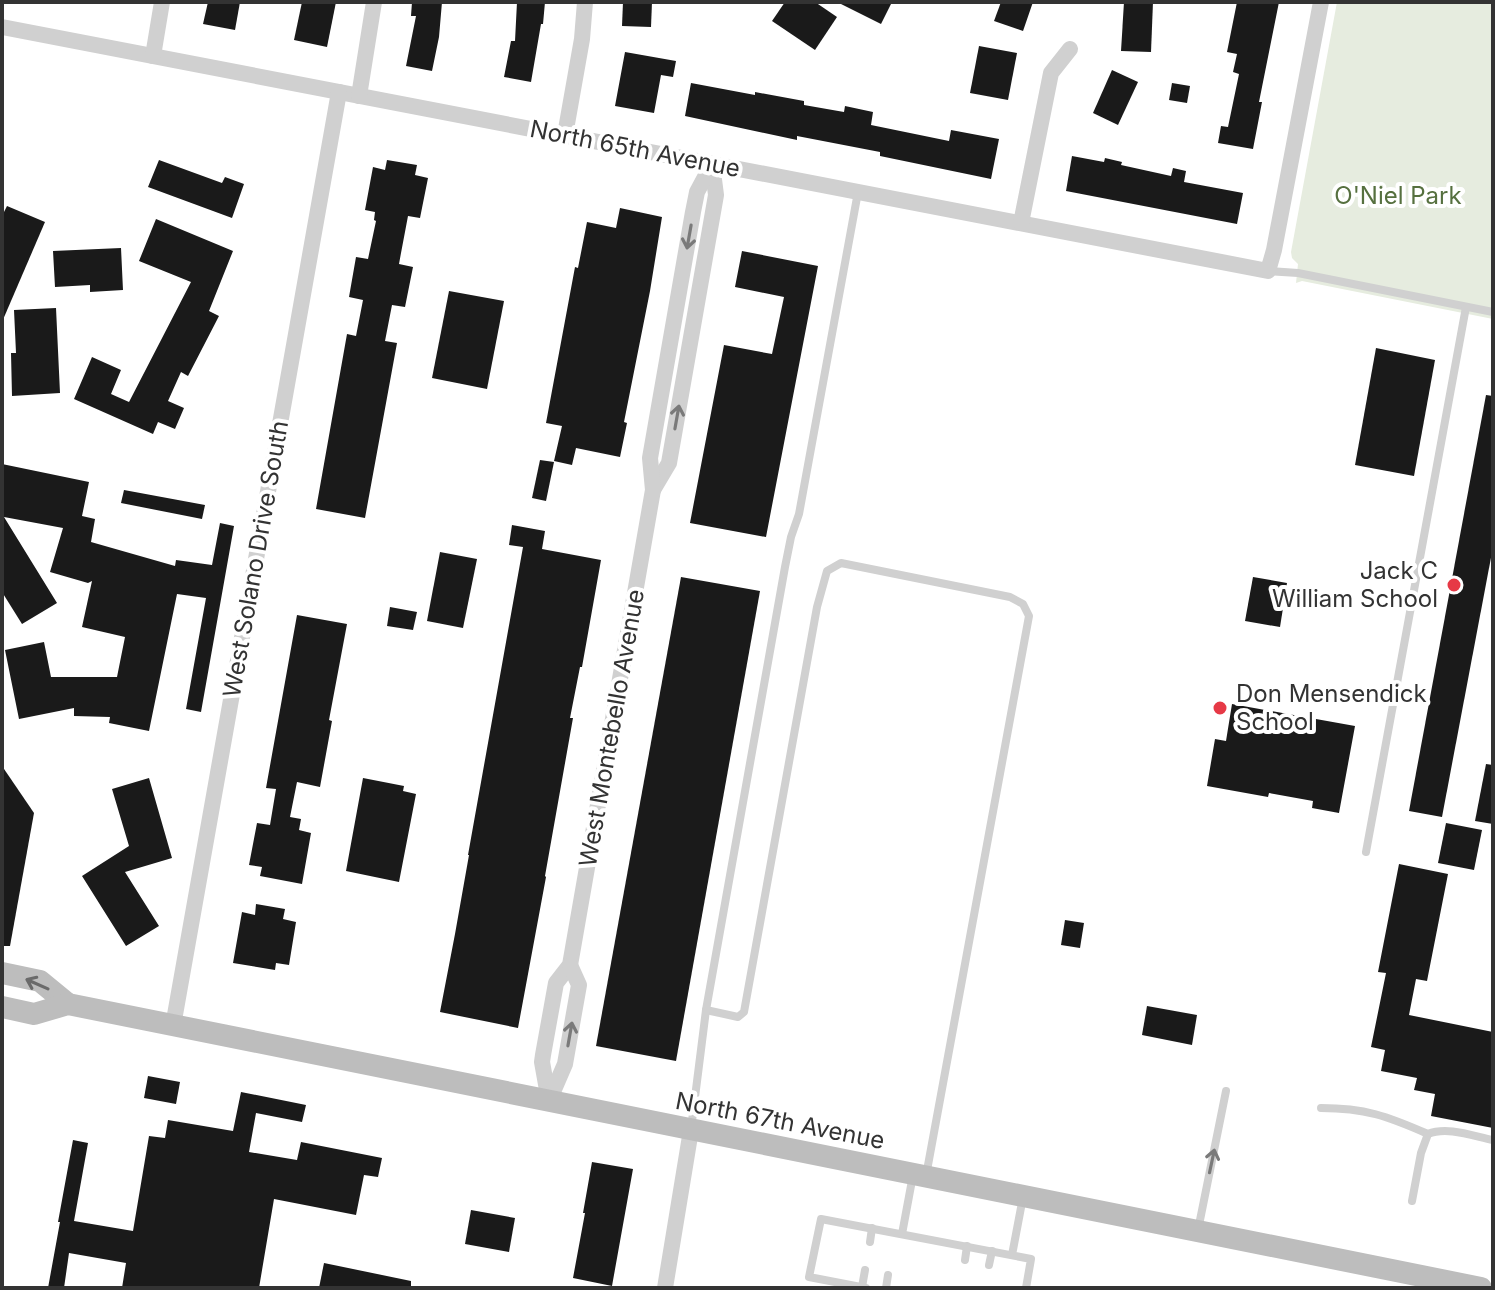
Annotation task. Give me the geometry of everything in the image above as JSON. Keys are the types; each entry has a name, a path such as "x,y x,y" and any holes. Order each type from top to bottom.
{"main road":[{"name":"North 67th Avenue","path":"2,973 40,981 68,1004 1198,1231 1406,1281 1481,1288"},
{"name":"North 67th Avenue","path":"2,1007 34,1014 68,1004"}],"street":[{"path":"153,56 162,2"},
{"path":"359,96 374,2"},
{"path":"565,135 582,39 585,2"},
{"path":"1268,271 1321,2"},
{"name":"North 65th Avenue","path":"2,27 1268,271"},
{"path":"1021,223 1051,73 1070,49"},
{"name":"West Solano Drive South","path":"173,1026 339,92"},
{"name":"West Montebello Avenue","path":"549,1101 543,1055 556,983 570,965 653,490 669,463 716,195 712,164"},
{"path":"665,1288 691,1130"}],"lane":[{"path":"691,1130 706,1010 785,567 799,514 858,192"},
{"path":"1268,271 1298,273 1493,312"},
{"path":"1366,852 1466,307"},
{"path":"706,1010 738,1017 744,1012 817,607 827,571 841,563 1010,597 1023,604 1029,616 920,1176 894,1246"},
{"path":"1198,1231 1226,1091"},
{"path":"1321,1108 1350,1108 1390,1117 1428,1134"},
{"path":"1412,1201 1428,1134 1437,1130 1493,1140"},
{"path":"1012,1255 1023,1196"},
{"path":"865,1270 864,1288 809,1277 821,1219 1031,1259 1026,1288"},
{"path":"870,1242 872,1228"},
{"path":"965,1260 967,1246"},
{"path":"989,1265 992,1251"},
{"path":"886,1288 888,1275"}],"green space":[{"name":"O'Niel Park","path":"1337,2 1493,2 1493,319 1302,281 1296,283 1298,264 1291,252"}],"building":[{"path":"208,2 240,2 235,30 203,24"},
{"path":"302,2 336,2 327,47 294,40"},
{"path":"412,2 442,2 432,71 406,66 416,16 411,16"},
{"path":"517,2 545,2 531,82 504,77 511,41 515,41"},
{"path":"623,2 652,2 651,27 622,26"},
{"path":"785,2 815,2 837,17 815,50 772,21"},
{"path":"837,2 892,2 881,24"},
{"path":"1001,2 1033,2 1023,31 994,21"},
{"path":"1124,2 1153,2 1151,52 1121,51"},
{"path":"1237,2 1279,2 1253,149 1218,143 1221,126 1228,127 1239,74 1233,72 1237,54 1227,52"},
{"path":"979,46 1017,53 1008,100 970,93"},
{"path":"625,52 676,61 673,77 661,75 654,113 615,106"},
{"path":"1112,70 1138,82 1118,125 1093,113"},
{"path":"691,83 804,101 804,105 844,112 845,106 873,112 871,125 949,141 951,130 999,139 991,179 880,156 880,152 797,136 797,140 685,116"},
{"path":"1172,83 1190,86 1187,103 1169,100"},
{"path":"1072,156 1104,162 1105,158 1122,162 1121,165 1171,176 1173,168 1186,171 1184,182 1243,193 1237,224 1066,191"},
{"path":"159,160 222,183 225,177 244,184 232,218 148,187"},
{"path":"387,160 417,165 415,175 428,178 420,218 408,216 401,253 399,264 413,267 405,307 392,305 385,341 397,343 365,518 316,509 347,334 356,336 363,300 349,297 356,257 368,259 376,221 375,212 365,210 373,167 385,170"},
{"path":"7,206 45,222 2,322 2,216"},
{"path":"620,208 662,217 620,457 576,448 572,465 554,461 562,426 546,423 575,267 578,268 587,222 616,228"},
{"path":"156,219 233,251 209,311 219,316 188,376 181,372 168,401 184,408 175,429 158,422 153,434 74,399 92,357 121,370 111,394 129,402 191,282 139,261"},
{"path":"121,248 123,290 90,292 90,285 55,287 53,251"},
{"path":"742,251 818,266 766,537 690,523 724,345 772,354 784,297 735,287"},
{"path":"449,291 504,301 487,389 432,378"},
{"path":"56,308 60,393 12,396 11,353 16,353 14,310"},
{"path":"1376,348 1435,360 1414,476 1355,465"},
{"path":"1486,395 1493,396 1493,547 1442,817 1409,811"},
{"path":"540,460 554,462 546,501 532,498"},
{"path":"2,464 89,482 82,516 95,519 91,542 175,566 176,560 212,565 220,523 234,526 201,712 186,709 206,598 177,594 149,731 109,723 110,717 74,716 74,708 19,719 5,650 44,642 51,677 117,677 125,637 82,627 92,581 88,583 50,572 63,528 4,517 57,603 22,624 2,592"},
{"path":"124,490 205,505 202,519 121,503"},
{"path":"512,525 545,531 542,549 601,560 570,718 573,718 518,1028 440,1012 523,547 509,545"},
{"path":"440,552 477,559 463,628 427,621"},
{"path":"681,577 760,591 676,1061 596,1046"},
{"path":"1253,577 1287,583 1280,627 1245,621"},
{"path":"390,607 417,612 413,630 387,626"},
{"path":"297,615 347,624 320,787 297,782 290,817 301,819 299,830 311,833 302,884 260,876 262,867 249,865 257,823 270,825 276,789 266,788"},
{"path":"1232,704 1355,726 1339,813 1312,808 1313,801 1207,786 1215,739 1226,741"},
{"path":"1486,764 1493,765 1493,824 1475,821"},
{"path":"2,766 34,813 10,946 2,946"},
{"path":"149,778 172,858 125,872 159,926 126,946 82,876 129,846 112,789"},
{"path":"363,778 404,786 403,791 416,794 399,882 346,871"},
{"path":"1446,823 1482,830 1474,870 1438,863"},
{"path":"1399,864 1448,874 1427,981 1416,979 1409,1015 1493,1032 1493,1128 1431,1116 1435,1094 1414,1090 1417,1078 1381,1071 1385,1050 1371,1047 1386,973 1378,972"},
{"path":"256,904 285,909 283,919 296,922 289,965 276,963 275,970 233,963 242,912 255,915"},
{"path":"1065,920 1084,923 1080,948 1061,945"},
{"path":"1147,1006 1197,1015 1192,1045 1142,1035"},
{"path":"148,1076 180,1082 176,1104 144,1098"},
{"path":"241,1092 306,1105 302,1122 256,1113 249,1152 297,1160 301,1142 382,1158 378,1177 364,1175 356,1215 274,1199 259,1288 122,1288 126,1263 69,1253 64,1288 48,1288 73,1140 88,1143 74,1221 133,1231 149,1136 165,1138 168,1120 233,1131"},
{"path":"592,1162 633,1169 612,1286 573,1278"},
{"path":"471,1210 515,1218 509,1252 465,1244"},
{"path":"324,1263 411,1281 411,1288 319,1288"}],"place":[{"name":"Jack C William School","path":"1454,585"},
{"name":"Don Mensendick School","path":"1220,708"}]}
